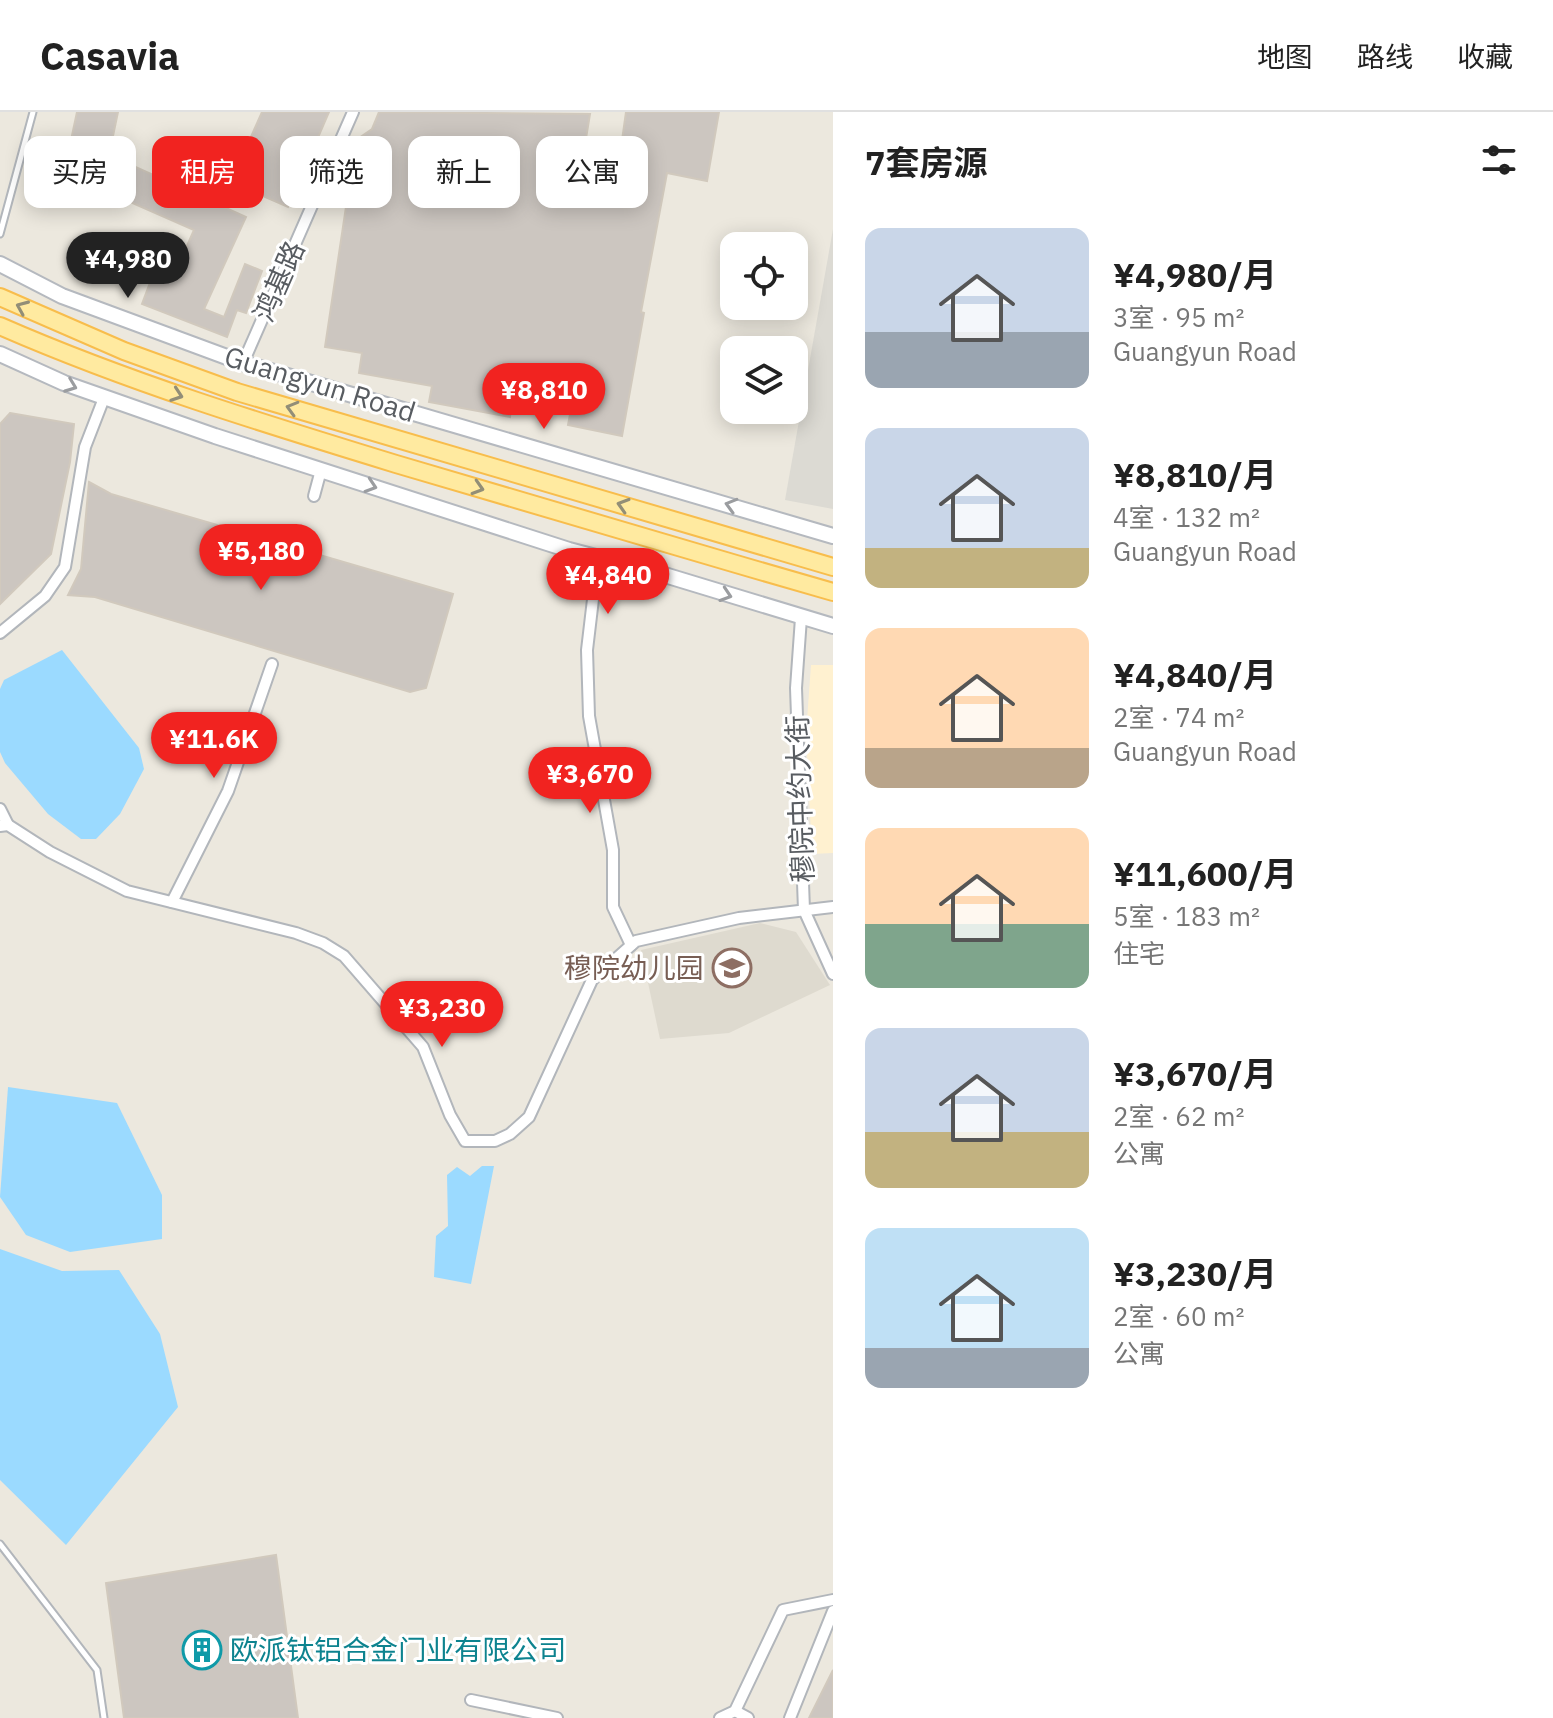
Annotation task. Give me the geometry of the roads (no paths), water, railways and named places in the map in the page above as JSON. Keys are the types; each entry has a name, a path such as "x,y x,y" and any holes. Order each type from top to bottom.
{"main road":[{"name":"Guangyun Road","path":"0,264 62,296 243,363 833,536"},
{"name":"Guangyun Road","path":"0,297 124,351 237,392 833,567"},
{"name":"Guangyun Road","path":"0,326 156,388 376,458 833,594"},
{"path":"0,354 104,398 321,470 598,557 833,626"}],"street":[{"name":"鸿基路","path":"243,363 353,112"},
{"path":"0,633 45,596 65,567 85,447 104,398"},
{"path":"314,496 321,470"},
{"path":"598,557 587,650 589,716 613,850 613,907 631,945"},
{"name":"穆院中约大街","path":"801,618 796,688 804,910 833,974"},
{"path":"172,902 228,791 272,664"},
{"path":"0,809 4,825 127,891 296,933 323,943 344,956 423,1047 450,1115 465,1141 495,1141 510,1134 529,1117 592,980 636,941 739,918 833,907"},
{"path":"720,1718 735,1711 783,1610 833,1600"},
{"path":"790,1718 833,1611"},
{"path":"471,1700 557,1718"},
{"path":"735,1711 748,1718"}],"lane":[{"path":"0,234 33,112"},
{"path":"0,1544 97,1670 104,1718"}],"water":[{"path":"62,650 139,748 144,769 120,814 96,839 81,839 48,814 5,763 0,752 0,689 4,680"},
{"path":"8,1087 117,1103 162,1195 162,1239 70,1252 26,1235 0,1197"},
{"path":"482,1166 494,1166 471,1284 434,1277 436,1236 448,1226 447,1175 457,1167 470,1176"},
{"path":"0,1249 62,1271 119,1270 160,1334 178,1407 66,1545 0,1480"}],"place":[{"name":"穆院幼儿园","path":"732,968"},
{"name":"欧派钛铝合金门业有限公司","path":"202,1650"}]}
